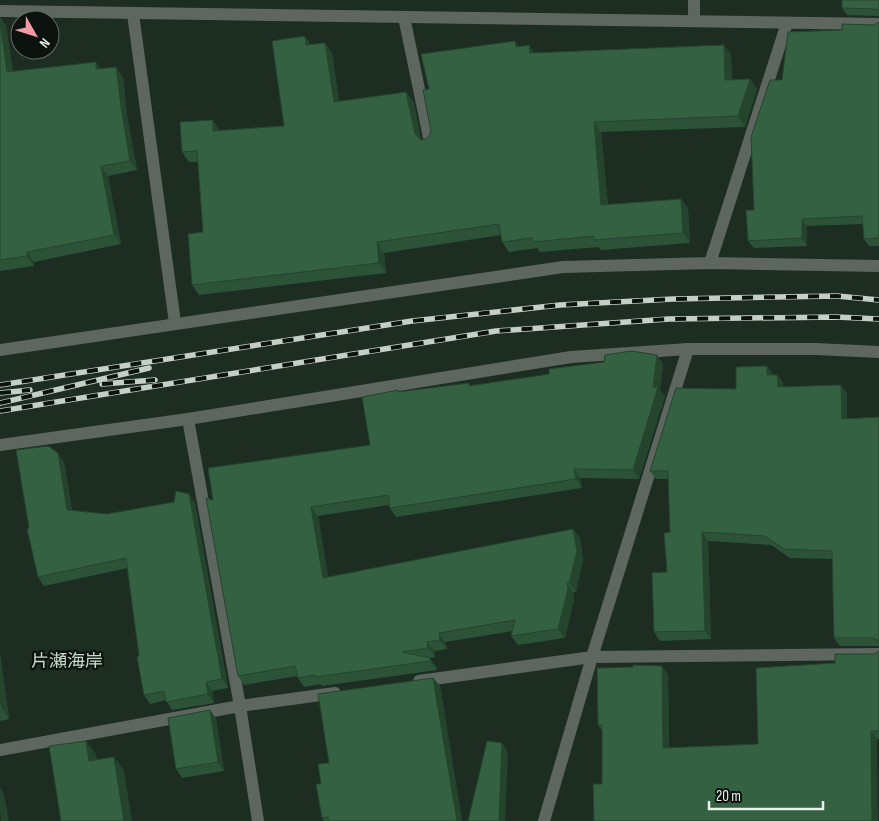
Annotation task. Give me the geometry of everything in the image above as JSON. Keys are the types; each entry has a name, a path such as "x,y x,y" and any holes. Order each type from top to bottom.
{"street":[{"path":"694,0 694,20"},
{"path":"0,12 879,24"},
{"path":"133,14 175,323"},
{"path":"404,17 430,142"},
{"path":"710,263 787,23"},
{"path":"0,350 563,267 710,263 879,266"},
{"path":"0,445 188,419 571,357 688,349 816,349 879,352"},
{"path":"544,821 592,657 688,349"},
{"path":"188,419 240,706 258,821"},
{"path":"406,683 592,657 879,654"},
{"path":"0,750 240,706 348,691"}],"building":[{"path":"842,0 879,0 879,11 874,9 842,8"},
{"path":"0,21 7,72 96,62 96,69 116,67 130,161 101,166 114,235 27,252 27,256 0,260"},
{"path":"879,22 879,238 864,239 862,216 802,219 802,238 748,241 746,210 754,210 751,137 770,80 782,80 788,32 842,30 842,24 874,25"},
{"path":"305,36 306,45 325,43 334,102 406,92 415,134 421,140 428,138 431,131 423,90 429,89 421,54 515,41 516,47 529,45 530,53 724,45 725,80 750,79 738,116 594,122 601,205 681,199 683,233 594,240 594,236 533,242 532,238 502,242 499,224 377,242 379,263 192,285 188,234 203,232 197,151 182,152 180,122 213,120 213,131 284,126 272,41"},
{"path":"631,351 657,355 653,387 658,387 633,470 574,469 576,479 390,508 388,495 311,507 323,578 573,529 577,551 569,583 567,583 568,589 558,629 511,636 515,620 439,633 440,640 427,642 428,648 402,652 430,658 430,661 315,677 315,675 298,678 295,666 238,676 206,498 213,500 208,468 370,445 362,397 398,390 398,392 469,383 469,386 549,374 549,369 604,362 605,355"},
{"path":"767,366 767,375 777,375 778,387 841,385 842,419 879,417 879,641 874,638 834,638 832,551 784,549 765,536 702,532 705,631 654,632 652,573 667,572 664,533 670,532 668,471 650,471 676,388 736,389 736,367"},
{"path":"48,446 58,453 67,510 107,514 174,502 176,491 189,494 222,679 206,682 208,694 166,702 164,691 144,695 137,657 139,656 126,558 38,577 27,529 29,528 16,450"},
{"path":"879,651 879,731 871,731 872,821 594,821 593,784 602,784 602,725 598,725 597,668 633,667 633,665 662,666 663,748 758,744 756,668 835,663 835,654 874,654"},
{"path":"433,678 457,821 329,821 328,817 322,818 316,784 321,784 318,764 329,763 318,694"},
{"path":"210,710 218,762 176,769 168,718"},
{"path":"86,741 89,761 114,757 124,821 61,821 49,746"},
{"path":"487,741 502,743 499,821 468,821"}],"railway":[{"path":"0,385 412,321 560,305 673,299 837,296 879,300"},
{"path":"0,411 496,331 669,319 836,317 879,319"},
{"path":"0,403 149,368"},
{"path":"102,384 155,380"},
{"path":"0,393 30,390"}],"district":[{"name":"片瀬海岸","path":"67,661"}]}
